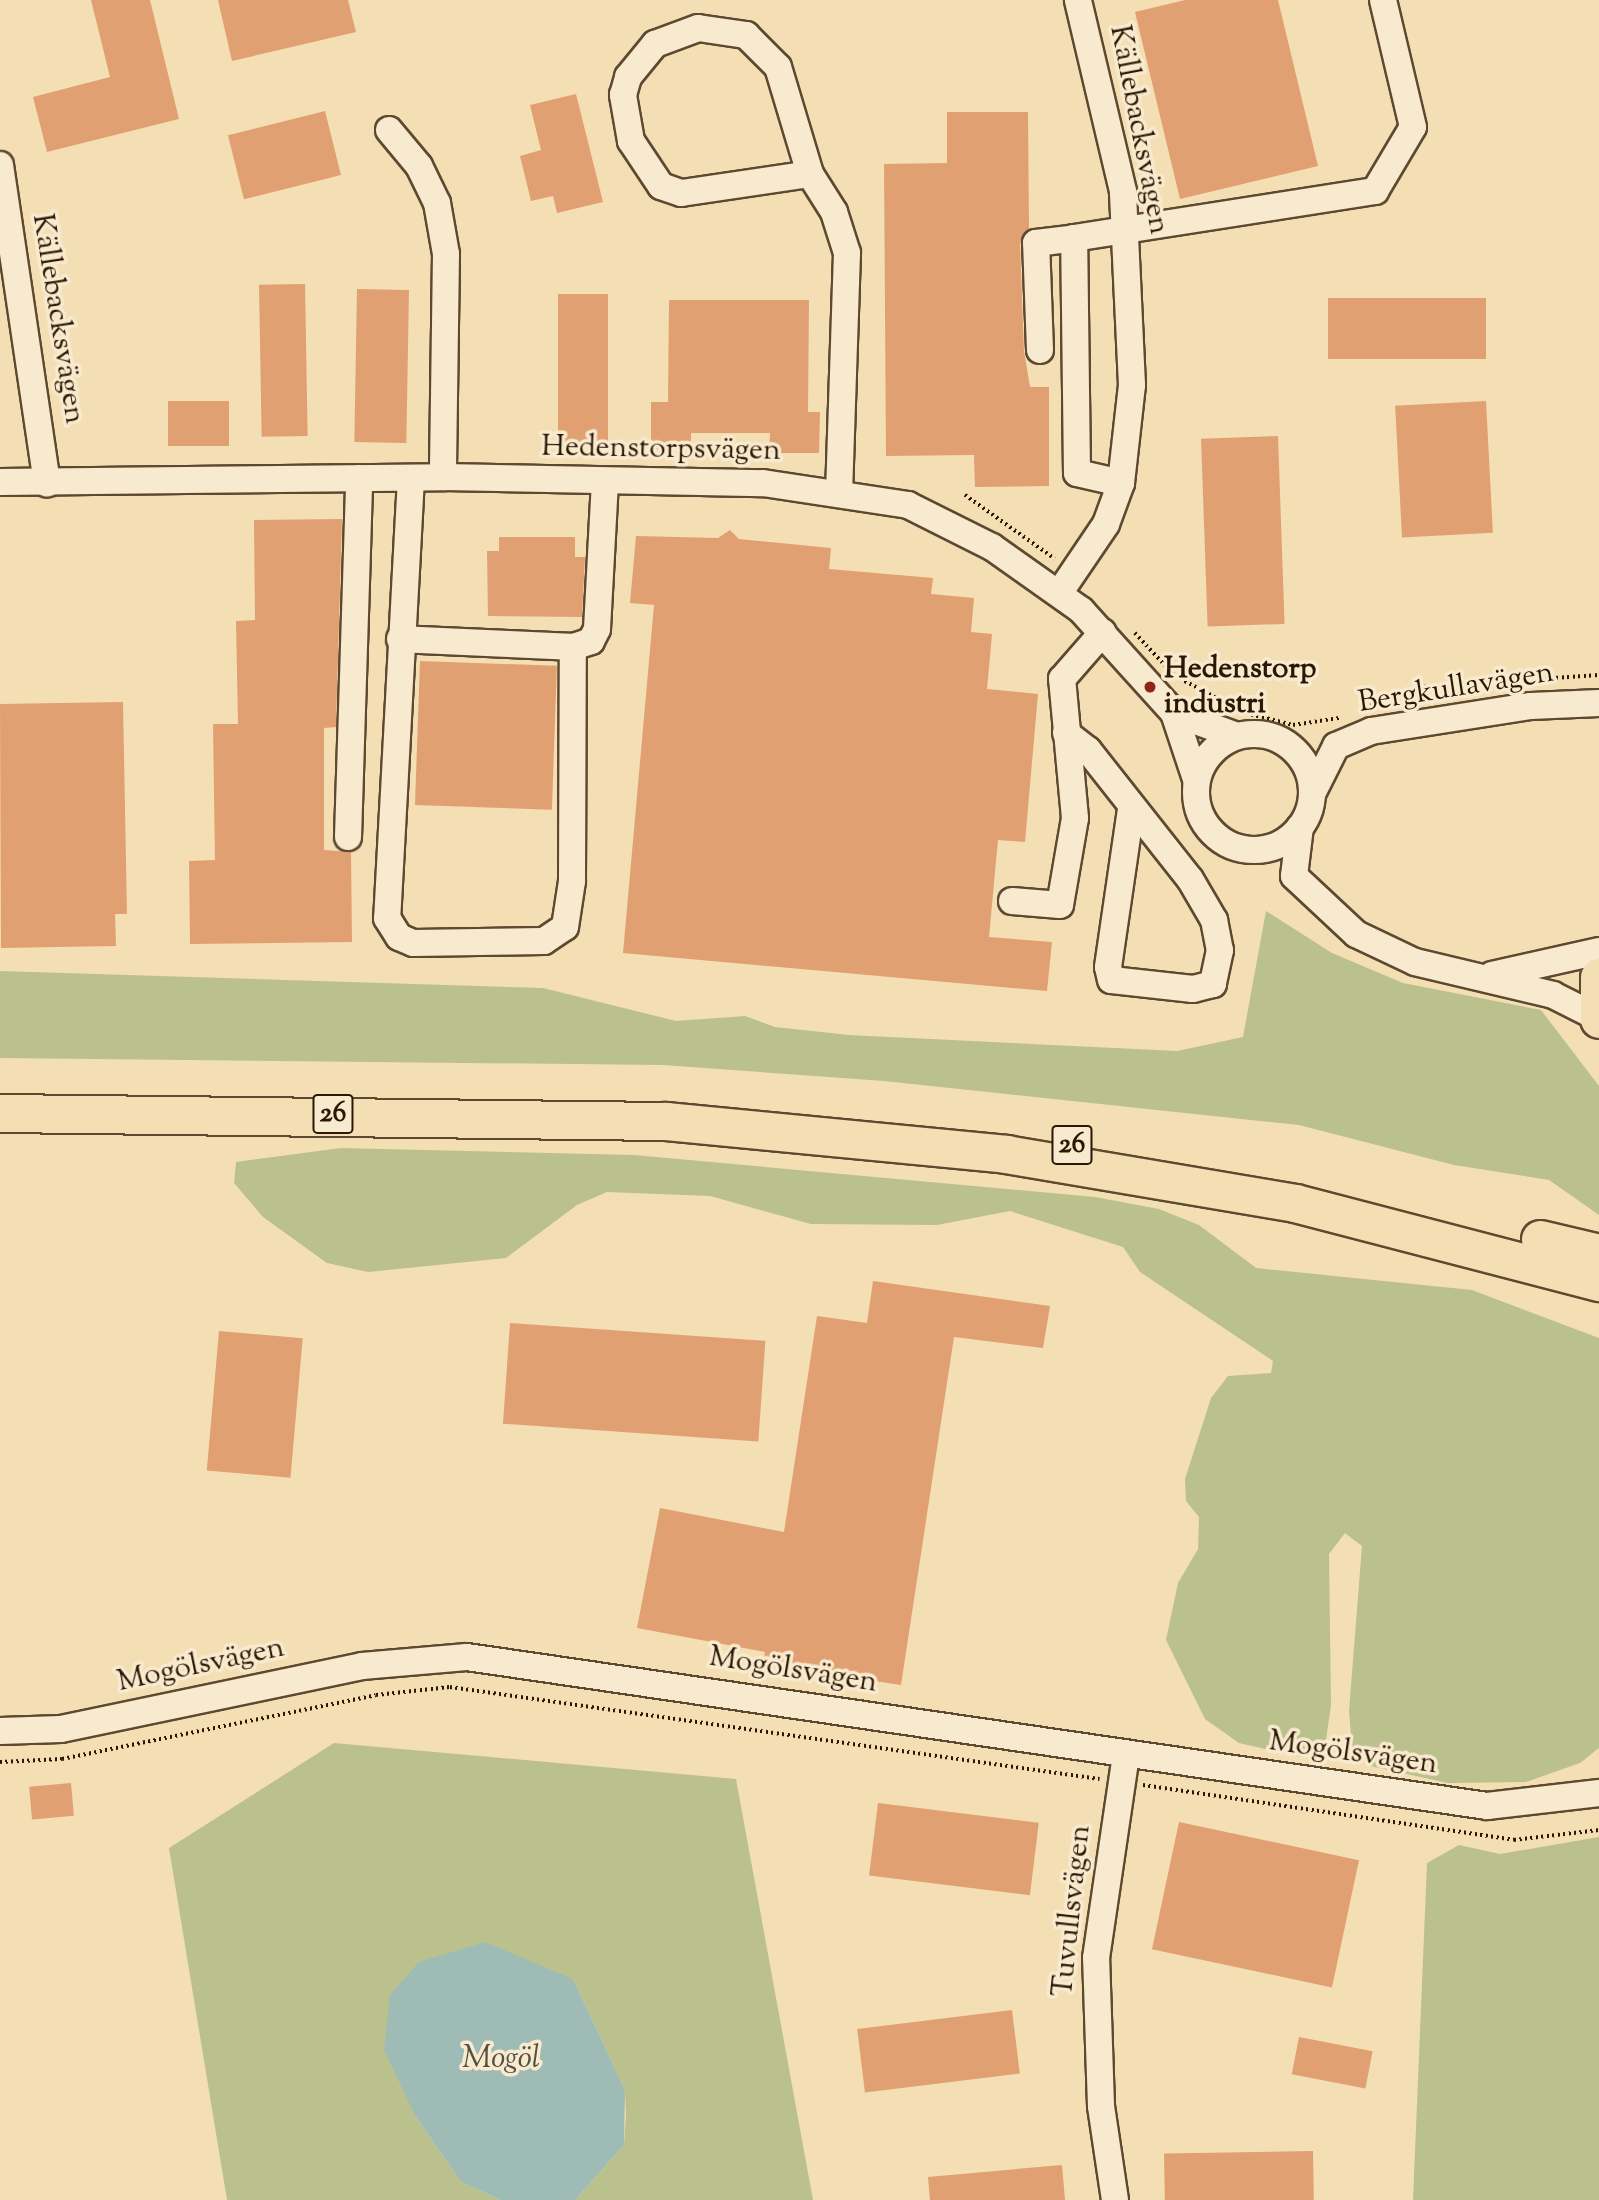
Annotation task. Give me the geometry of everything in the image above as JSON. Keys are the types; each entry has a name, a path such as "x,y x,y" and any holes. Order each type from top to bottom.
{"highway":[{"path":"1599,977 1599,1019"},
{"name":"26","path":"0,1096 508,1097 859,1119 1005,1135 1284,1180 1599,1253"},
{"name":"26","path":"0,1113 653,1121 938,1147 1145,1174 1295,1203 1599,1282"}],"street":[{"name":"Källebacksvägen","path":"1068,583 1106,524 1121,483 1132,385 1128,230 1078,0"},
{"path":"1040,350 1036,243 1375,191 1413,127 1383,0"},
{"path":"810,174 681,193 661,186 631,141 623,95 628,77 655,44 698,28 746,35 778,68 810,174 834,212 847,253 839,491"},
{"path":"389,130 419,166 437,203 446,254 443,477"},
{"name":"Källebacksvägen","path":"0,165 4,213 47,484"},
{"path":"1074,238 1077,473 1121,483"},
{"name":"Hedenstorpsvägen","path":"0,482 47,484 443,477 605,481 839,491 908,505 1068,583 1103,632 1174,713 1196,779"},
{"path":"348,838 359,478"},
{"path":"411,478 400,639 387,918 399,937 413,943 544,941 565,927 572,881 573,647"},
{"path":"400,639 573,647 591,641 597,629 605,481"},
{"path":"1012,901 1060,905 1075,818 1062,679 1103,632"},
{"name":"Bergkullavägen","path":"1312,794 1336,746 1406,724 1599,703"},
{"path":"1174,713 1237,737 1266,735 1293,749 1307,769 1312,794 1300,827 1294,876"},
{"path":"1066,733 1088,750 1131,809 1190,879 1214,920 1220,950 1213,984 1193,989 1111,980 1108,967 1131,809"},
{"path":"1237,737 1211,752 1196,779 1201,819 1214,835 1294,876 1356,934 1415,962 1553,995 1599,1019"},
{"path":"1293,749 1336,746"},
{"path":"1241,850 1274,847 1300,827"},
{"path":"1476,977 1599,951"},
{"name":"Mogölsvägen","path":"0,1731 61,1729 362,1666 467,1657 1487,1806 1588,1794 1599,1778"},
{"name":"Tuvullsvägen","path":"1115,2200 1101,2106 1096,1958 1126,1755"}],"path":[{"path":"965,495 1068,583"},
{"path":"1132,629 1175,676 1246,713 1293,725 1347,715"},
{"path":"1358,711 1419,687 1599,676"},
{"path":"0,1762 62,1759 376,1695 450,1688 1514,1840 1599,1830"}],"green space":[{"path":"1266,911 1332,953 1403,983 1541,1010 1599,1086 1599,1215 1549,1180 1454,1165 1299,1125 884,1081 663,1065 0,1058 0,971 543,988 676,1021 745,1016 775,1027 849,1035 1177,1051 1243,1037"},
{"path":"341,1148 634,1155 1095,1197 1159,1209 1199,1225 1256,1268 1472,1290 1599,1338 1599,1748 1580,1763 1526,1782 1448,1783 1370,1766 1352,1747 1349,1711 1362,1546 1345,1533 1329,1554 1331,1705 1324,1754 1301,1757 1239,1743 1205,1719 1166,1640 1178,1583 1198,1549 1199,1517 1186,1501 1185,1479 1211,1398 1228,1376 1271,1373 1273,1361 1140,1272 1123,1247 1010,1211 937,1225 811,1224 710,1196 607,1192 577,1205 506,1258 368,1272 327,1263 263,1217 234,1183 236,1162"},
{"path":"334,1743 736,1779 813,2200 575,2200 624,2145 626,2116 625,2090 573,1979 416,2117 461,2182 501,2200 227,2200 169,1848"},
{"path":"1599,1837 1599,2200 1413,2200 1427,1863 1459,1845 1500,1854"}],"water":[{"name":"Mogöl","path":"485,1942 573,1979 625,2090 624,2145 575,2200 501,2200 461,2182 416,2117 384,2050 390,1995 419,1962"}],"building":[{"path":"91,0 150,0 179,119 47,152 33,97 110,77"},
{"path":"218,0 348,0 356,32 232,61"},
{"path":"1185,0 1278,0 1318,166 1180,199 1135,12"},
{"path":"576,94 603,202 557,213 553,196 531,201 520,156 541,150 530,105"},
{"path":"325,111 341,175 244,199 228,135"},
{"path":"947,112 1028,112 1029,229 1020,244 1024,351 1030,387 1049,387 1049,486 975,487 974,455 886,456 884,164 947,163"},
{"path":"305,284 308,436 262,437 259,285"},
{"path":"357,289 409,290 406,443 354,442"},
{"path":"558,294 608,294 608,443 558,443"},
{"path":"1328,298 1486,298 1486,359 1328,359"},
{"path":"669,300 809,300 808,412 820,412 819,453 769,453 770,433 691,433 691,449 651,449 651,402 668,402"},
{"path":"168,401 229,401 229,446 168,446"},
{"path":"1486,401 1493,533 1402,538 1395,406"},
{"path":"1278,436 1285,624 1208,627 1201,439"},
{"path":"342,519 336,727 324,728 324,850 351,852 352,942 190,944 189,861 215,860 213,724 238,724 236,621 255,620 254,520"},
{"path":"730,530 739,539 831,548 829,569 933,578 931,594 974,598 971,632 992,634 987,689 1038,694 1025,842 998,840 989,937 1052,942 1047,991 623,953 654,605 630,603 636,536 718,538"},
{"path":"499,537 575,537 575,557 585,557 582,617 488,616 487,551 499,551"},
{"path":"420,661 557,666 552,810 415,805"},
{"path":"123,702 127,914 115,914 116,946 1,948 0,704"},
{"path":"873,1281 1050,1306 1043,1348 954,1337 901,1685 763,1664 765,1652 637,1628 660,1508 784,1532 817,1316 867,1323"},
{"path":"510,1323 765,1341 758,1442 503,1424"},
{"path":"219,1331 303,1338 290,1478 207,1470"},
{"path":"71,1783 74,1816 32,1820 29,1787"},
{"path":"878,1803 1039,1823 1030,1895 869,1875"},
{"path":"1179,1822 1359,1860 1332,1987 1152,1949"},
{"path":"1012,2010 1020,2074 865,2093 857,2029"},
{"path":"1299,2037 1373,2051 1365,2089 1292,2074"},
{"path":"1313,2151 1314,2200 1165,2200 1164,2154"},
{"path":"1062,2165 1065,2200 930,2200 928,2177"}],"place":[{"name":"Hedenstorp industri","path":"1150,687"}]}
